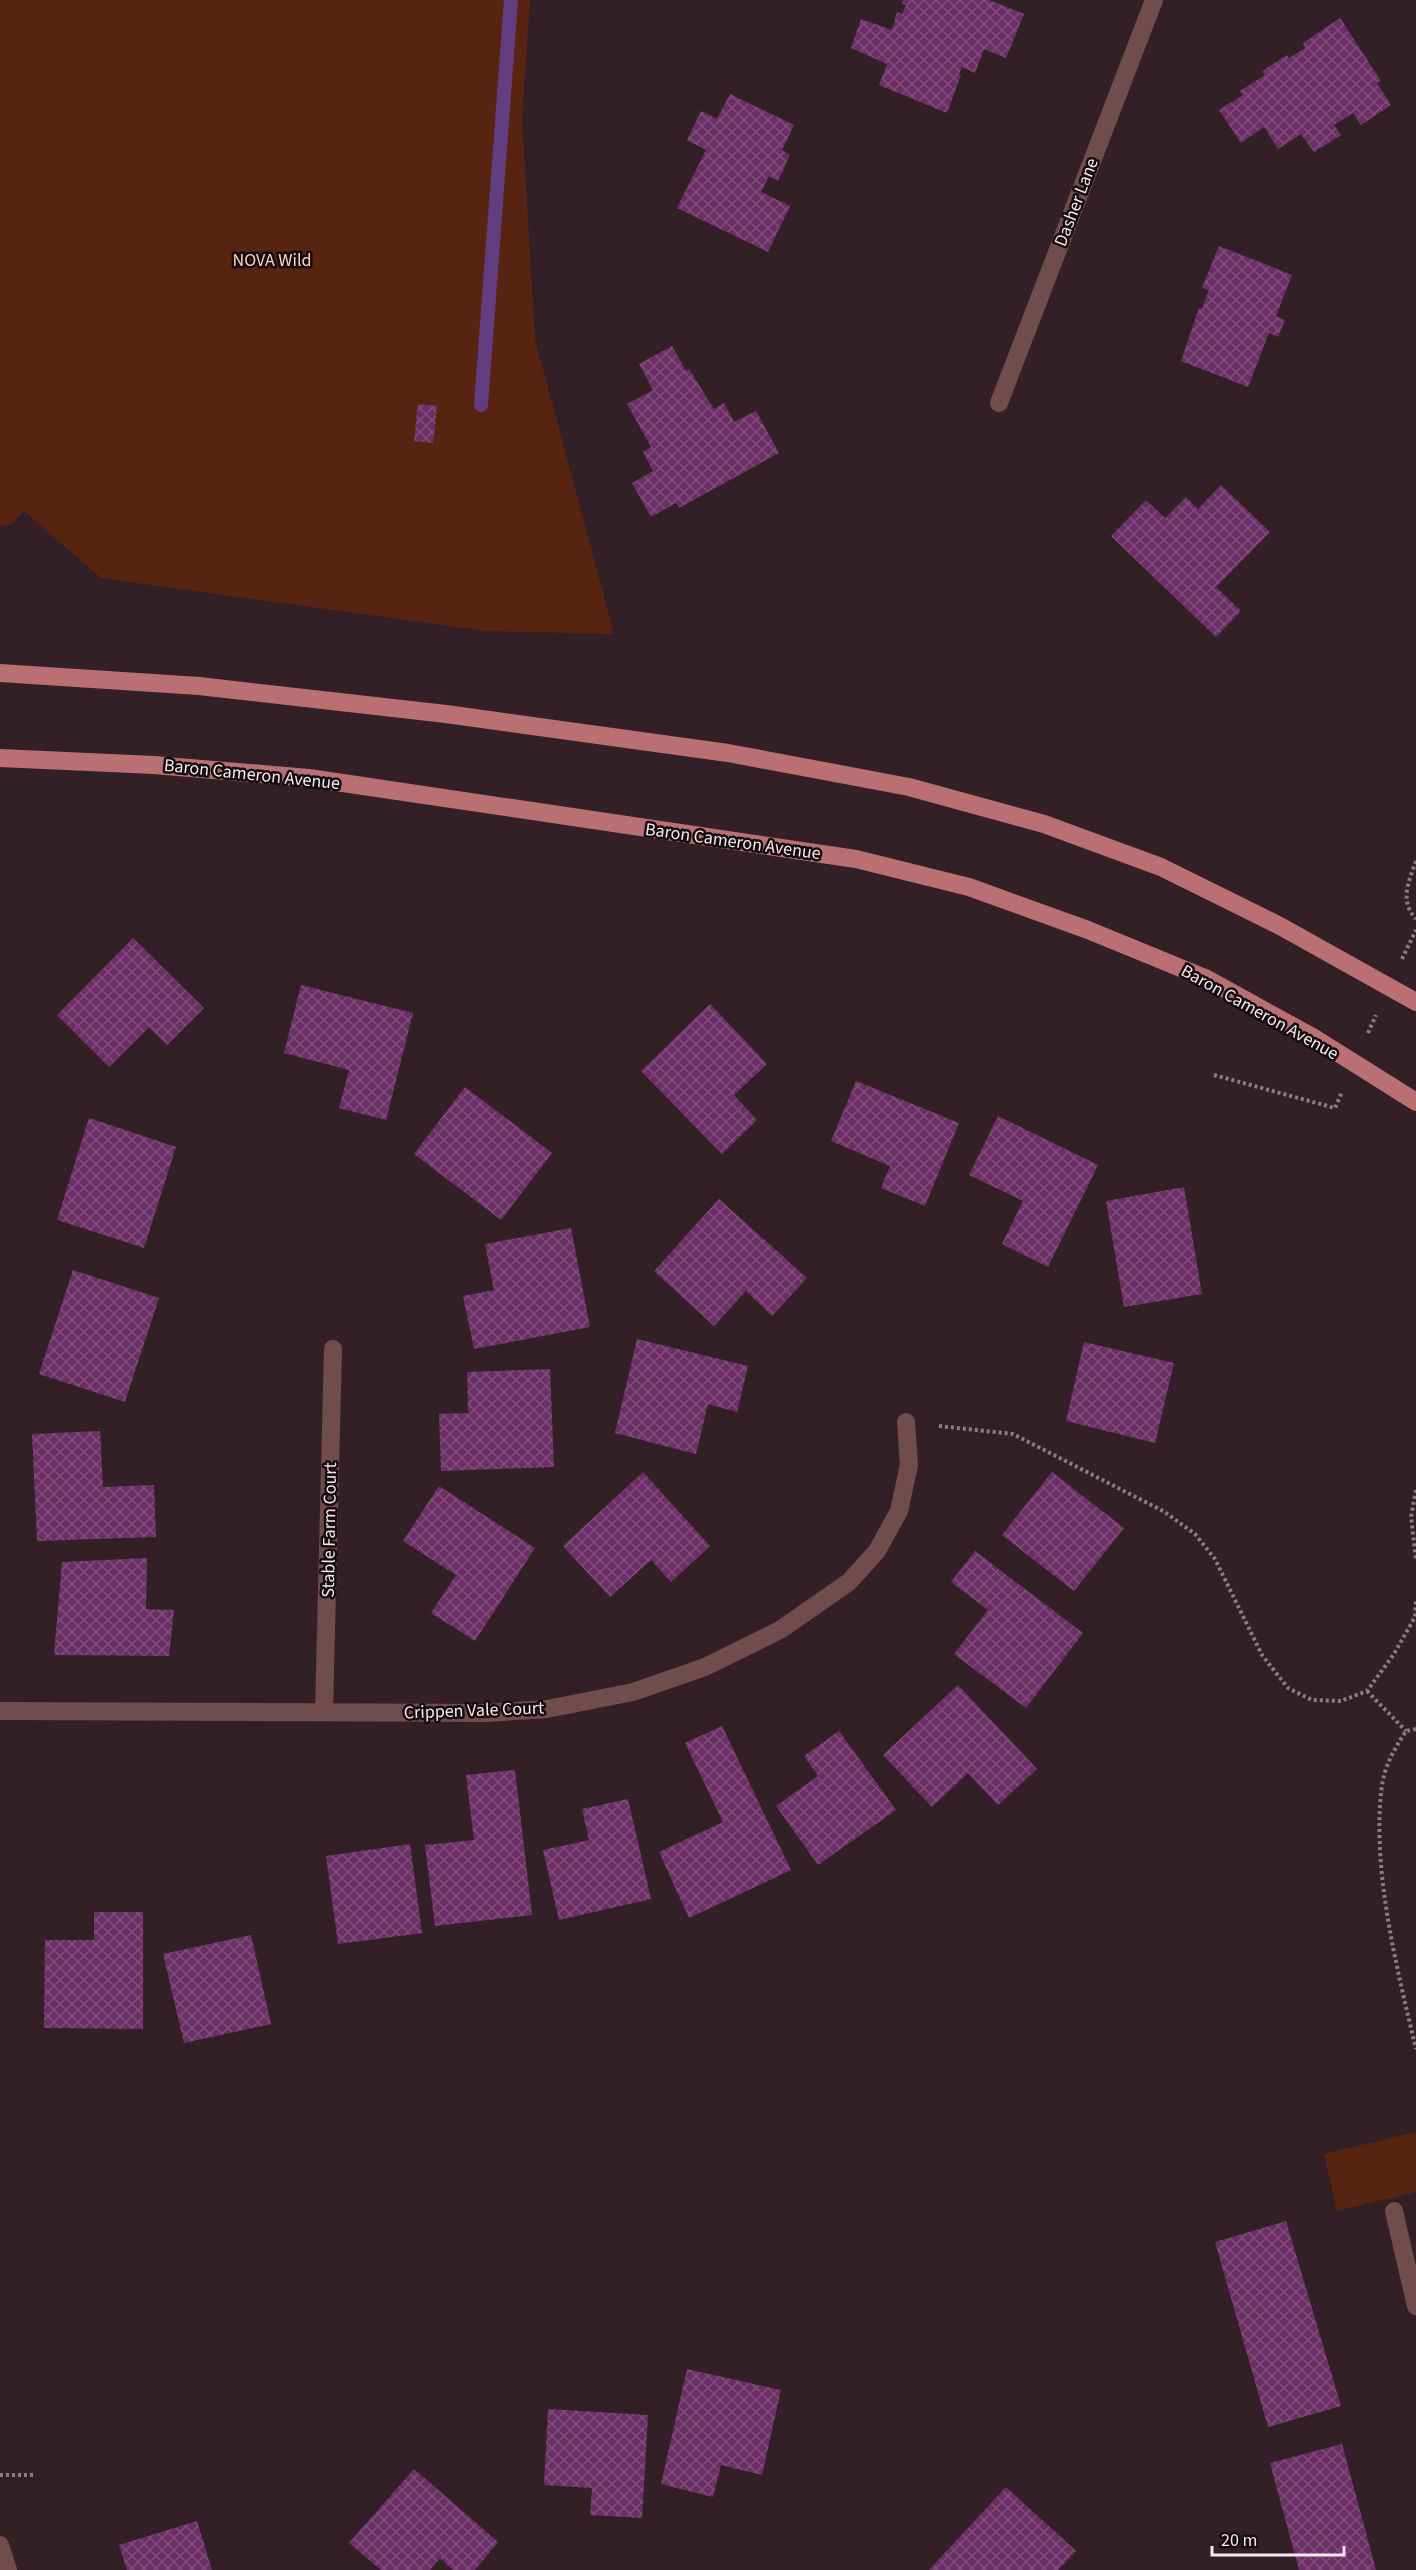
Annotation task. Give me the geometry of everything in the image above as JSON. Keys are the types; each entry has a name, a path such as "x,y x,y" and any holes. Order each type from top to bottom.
{"main road":[{"path":"0,674 199,686 446,714 728,753 909,787 1044,824 1161,867 1290,931 1416,1002"},
{"name":"Baron Cameron Avenue","path":"0,758 154,765 309,778 856,858 969,887 1088,930 1205,978 1316,1039 1416,1102"}],"street":[{"name":"Dasher Lane","path":"999,403 1154,0"},
{"name":"Stable Farm Court","path":"324,1712 333,1349"},
{"name":"Crippen Vale Court","path":"0,1711 486,1713 547,1709 633,1692 705,1667 780,1630 849,1582 877,1551 899,1511 909,1465 906,1422"},
{"path":"1394,2211 1416,2306"},
{"path":"0,2545 8,2570"}],"path":[{"path":"1416,861 1405,897 1408,911 1416,919"},
{"path":"906,1422 1014,1434 1163,1511 1195,1534 1215,1559 1262,1655 1288,1688 1312,1701 1341,1701 1367,1691 1394,1653 1415,1617 1416,1601"},
{"path":"1416,1490 1411,1517 1416,1558"},
{"path":"1367,1691 1406,1731"},
{"path":"1416,1729 1406,1731 1391,1754 1382,1784 1380,1846 1400,1984 1416,2049"},
{"path":"0,2475 33,2475"}],"green space":[{"name":"NOVA Wild","path":"0,0 530,0 522,118 535,339 614,634 485,631 101,578 24,511 10,525 0,526"},
{"path":"1416,2132 1416,2192 1337,2211 1324,2154"}],"building":[{"path":"903,0 989,0 1024,14 1006,58 984,49 975,73 962,67 947,113 879,85 887,64 851,48 861,19 892,30 897,12 902,14 906,5 902,4"},
{"path":"1340,18 1381,81 1377,83 1391,105 1361,125 1353,113 1334,125 1341,135 1314,152 1301,134 1278,149 1264,127 1241,143 1219,110 1243,95 1240,91 1265,75 1262,71 1287,55 1289,58 1305,48 1303,43"},
{"path":"730,94 794,125 782,150 790,155 778,181 769,176 761,192 790,206 768,252 677,208 706,150 687,140 701,111 717,119"},
{"path":"1219,246 1292,275 1276,316 1285,320 1278,337 1269,333 1248,387 1181,361 1199,308 1202,309 1209,290 1202,288"},
{"path":"672,346 686,371 689,369 714,409 724,403 734,422 756,411 779,453 679,508 676,503 651,517 632,483 653,471 643,452 651,447 627,404 653,390 639,364"},
{"path":"418,404 437,406 433,443 414,441"},
{"path":"1221,485 1270,532 1216,587 1241,611 1216,637 1111,536 1146,500 1165,518 1186,497 1198,509"},
{"path":"133,938 204,1008 167,1045 149,1027 109,1067 57,1015"},
{"path":"301,985 413,1013 386,1120 339,1108 349,1070 284,1053"},
{"path":"710,1004 767,1064 734,1095 757,1120 722,1154 641,1071"},
{"path":"856,1081 959,1123 925,1206 881,1188 890,1166 831,1141"},
{"path":"465,1087 552,1153 501,1220 414,1154"},
{"path":"998,1116 1098,1165 1048,1267 1002,1244 1023,1201 969,1175"},
{"path":"89,1118 176,1147 144,1248 57,1220"},
{"path":"1184,1187 1202,1294 1124,1307 1106,1201"},
{"path":"719,1199 807,1278 772,1316 746,1291 714,1326 654,1271"},
{"path":"571,1228 590,1327 474,1349 463,1296 494,1290 485,1244"},
{"path":"73,1270 159,1298 125,1402 39,1374"},
{"path":"637,1339 748,1366 737,1412 708,1404 696,1454 615,1433"},
{"path":"1084,1342 1174,1363 1155,1443 1066,1421"},
{"path":"550,1369 554,1467 441,1471 439,1414 468,1413 467,1372"},
{"path":"100,1431 103,1487 154,1485 156,1537 37,1541 32,1434"},
{"path":"643,1472 710,1546 671,1582 651,1560 610,1597 563,1546"},
{"path":"1052,1472 1124,1528 1074,1591 1002,1535"},
{"path":"439,1486 535,1548 475,1641 431,1613 456,1575 403,1541"},
{"path":"975,1551 1083,1633 1026,1708 954,1654 988,1610 951,1582"},
{"path":"147,1558 146,1609 174,1610 169,1656 54,1655 62,1562"},
{"path":"958,1685 1037,1769 998,1805 968,1773 932,1807 883,1755"},
{"path":"722,1726 791,1870 689,1918 659,1852 723,1822 685,1743"},
{"path":"839,1731 896,1810 818,1865 776,1806 818,1776 804,1756"},
{"path":"515,1770 532,1915 435,1926 425,1845 474,1840 466,1775"},
{"path":"628,1799 651,1899 559,1920 543,1850 589,1840 582,1809"},
{"path":"410,1844 422,1933 338,1944 326,1856"},
{"path":"94,1912 143,1912 143,2029 44,2028 45,1940 94,1940"},
{"path":"251,1935 271,2024 184,2043 163,1954"},
{"path":"1286,2221 1341,2406 1268,2427 1215,2242"},
{"path":"687,2369 781,2390 762,2475 721,2465 713,2497 661,2484"},
{"path":"548,2409 648,2415 642,2518 590,2515 592,2488 544,2485"},
{"path":"1342,2444 1376,2570 1299,2570 1270,2463"},
{"path":"414,2469 498,2542 475,2570 453,2570 440,2558 430,2570 381,2570 349,2543"},
{"path":"1006,2487 1076,2551 1058,2570 929,2570"},
{"path":"197,2521 212,2570 127,2570 119,2545"}],"waterway":[{"path":"481,405 511,0"}]}
